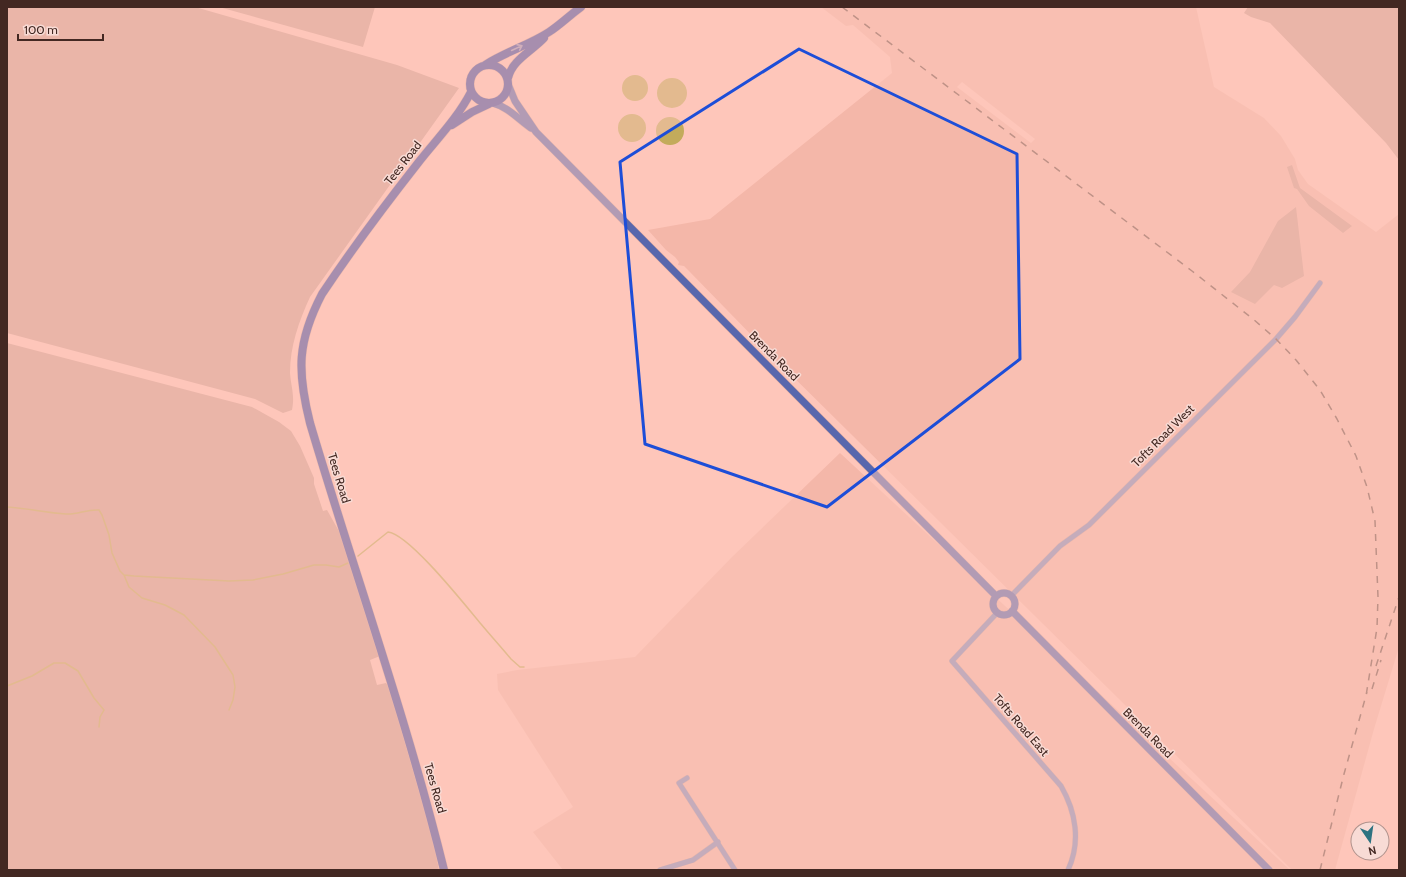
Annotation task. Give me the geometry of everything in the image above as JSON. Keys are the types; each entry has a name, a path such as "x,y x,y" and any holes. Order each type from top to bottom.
{"main road":[{"path":"550,32 476,69 472,74 469,85 475,98 482,103 492,103 502,98 507,92 510,71 514,64 581,7"},
{"path":"485,65 495,66 501,69 508,81"},
{"name":"Brenda Road","path":"508,81 515,101 536,132"},
{"name":"Tees Road","path":"444,870 414,756 314,436 305,404 300,373 306,334 322,294 418,163 449,126 471,92"},
{"name":"Brenda Road","path":"492,103 507,108 536,132 856,453 996,596"},
{"name":"Tees Road","path":"449,126 472,112 492,103"},
{"path":"1006,593 1011,596 1015,606 1012,611 1008,614 1001,615 996,613 992,605 996,596 1006,593"},
{"name":"Brenda Road","path":"1012,611 1269,870"}],"street":[{"name":"Tofts Road West","path":"1011,596 1060,546 1091,522 1276,339 1295,317 1320,283"},
{"name":"Tofts Road East","path":"996,613 952,661 1061,786 1067,796 1072,808 1075,822 1076,839 1075,852 1070,870"},
{"path":"687,778 679,783 735,870"},
{"path":"660,870 693,860 718,842"}],"highlighted area":[{"path":"799,49 1017,154 1020,359 827,507 645,444 620,162"}],"shaded area":[{"path":"7,7 195,7 397,65 459,88 310,297 302,315 293,343 290,363 293,395 292,410 283,413 255,399 7,333"},
{"path":"219,7 375,7 363,47"},
{"path":"821,7 1196,7 1214,87 1264,118 1281,136 1295,159 1298,170 1308,184 1376,232 1399,214 1399,647 1374,729 1335,870 1292,870 766,350 684,266 678,265 679,262 675,257 666,250 648,230 710,219 892,73 890,57 853,25 846,26","holes":["962,82 1035,139 1031,143 957,87"]},
{"path":"1248,7 1399,7 1399,160 1386,143 1270,23 1251,17 1244,13"},
{"path":"635,75 645,78 648,88 645,98 635,101 625,98 622,88 625,78"},
{"path":"672,78 682,83 687,93 682,103 672,108 662,103 657,93 662,83"},
{"path":"632,114 642,118 646,128 642,138 632,142 622,138 618,128 622,118"},
{"path":"670,117 680,121 684,131 680,141 670,145 660,141 656,131 660,121"},
{"path":"1292,165 1300,188 1352,226 1343,233 1309,206 1297,189 1294,188 1287,167"},
{"path":"1296,207 1304,276 1282,288 1274,285 1255,304 1231,292 1250,272 1278,221"},
{"path":"7,343 252,407 279,422 291,431 300,446 314,478 314,484 323,511 327,510 340,533 380,656 370,660 377,685 386,683 389,687 434,843 439,870 7,870"},
{"path":"840,453 1290,870 563,870 533,832 573,807 498,690 497,674 517,670 635,657 732,557"}],"waterway":[{"path":"7,507 66,514 99,510 109,535 112,553 120,571 124,575 229,581 253,580 283,574 314,565 339,567 348,563"},
{"path":"358,556 388,532 397,536 422,557 450,587 511,659 520,667 524,667"},
{"path":"124,575 129,587 142,598 165,605 184,615 215,647 233,675 235,687 233,700 229,710"},
{"path":"7,686 32,676 54,663 65,663 78,671 94,698 104,710 100,717 99,727"}],"railway":[{"path":"842,7 1192,271 1253,319 1276,339 1296,360 1320,390 1356,456 1367,487 1375,521 1378,597 1377,628 1366,696"},
{"path":"1376,666 1399,597"},
{"path":"1372,689 1381,660"},
{"path":"1320,870 1344,774 1367,692"}]}
